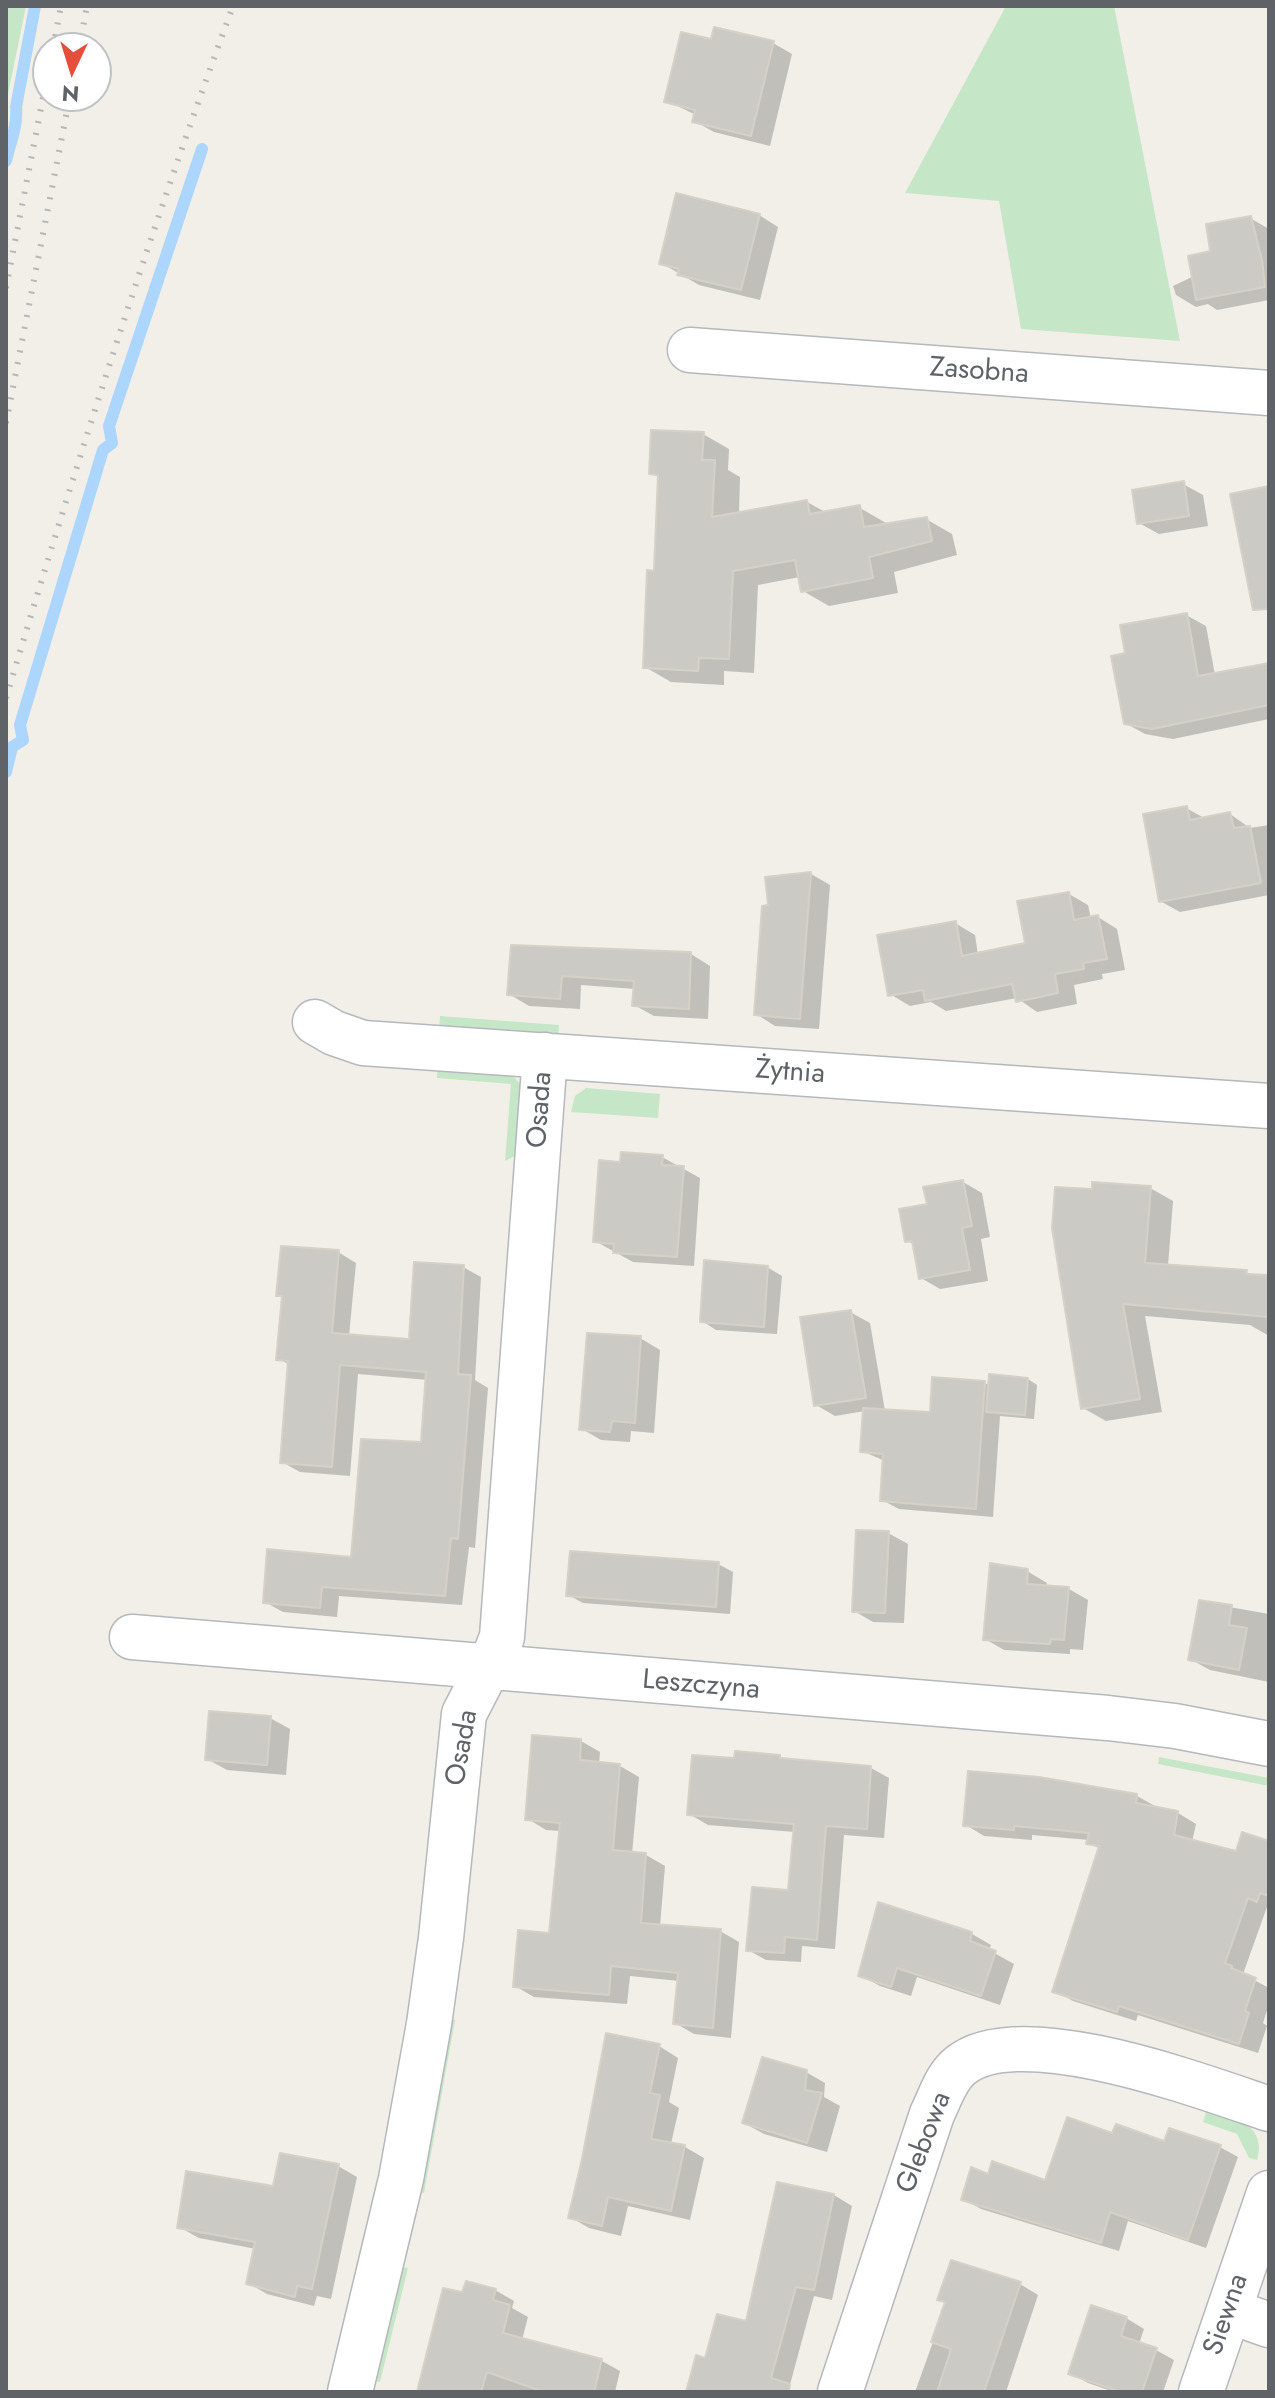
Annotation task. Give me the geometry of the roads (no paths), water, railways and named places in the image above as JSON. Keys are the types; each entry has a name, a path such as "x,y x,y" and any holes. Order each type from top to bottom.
{"street":[{"name":"Zasobna","path":"690,350 1269,393"},
{"name":"Żytnia","path":"315,1022 334,1033 363,1043 1269,1106"},
{"name":"Osada","path":"350,2392 401,2179 429,2024 441,1938 462,1725 469,1703 497,1650 503,1625 545,1055"},
{"name":"Leszczyna","path":"132,1637 488,1669 1108,1718 1175,1726 1269,1744"},
{"name":"Glebowa","path":"840,2392 932,2114 958,2067 992,2050 1014,2049 1101,2058 1132,2064 1269,2109"},
{"name":"Siewna","path":"1201,2392 1269,2193"},
{"path":"1229,2311 1269,2325"}],"waterway":[{"path":"6,161 15,127 35,6"},
{"path":"6,772 12,747 23,740 20,725 103,450 112,443 109,426 202,149"}],"railway":[{"path":"56,32 61,6"},
{"path":"82,32 87,6"},
{"path":"6,698 114,350 233,6"},
{"path":"6,288 40,112"},
{"path":"6,423 67,112"}]}
